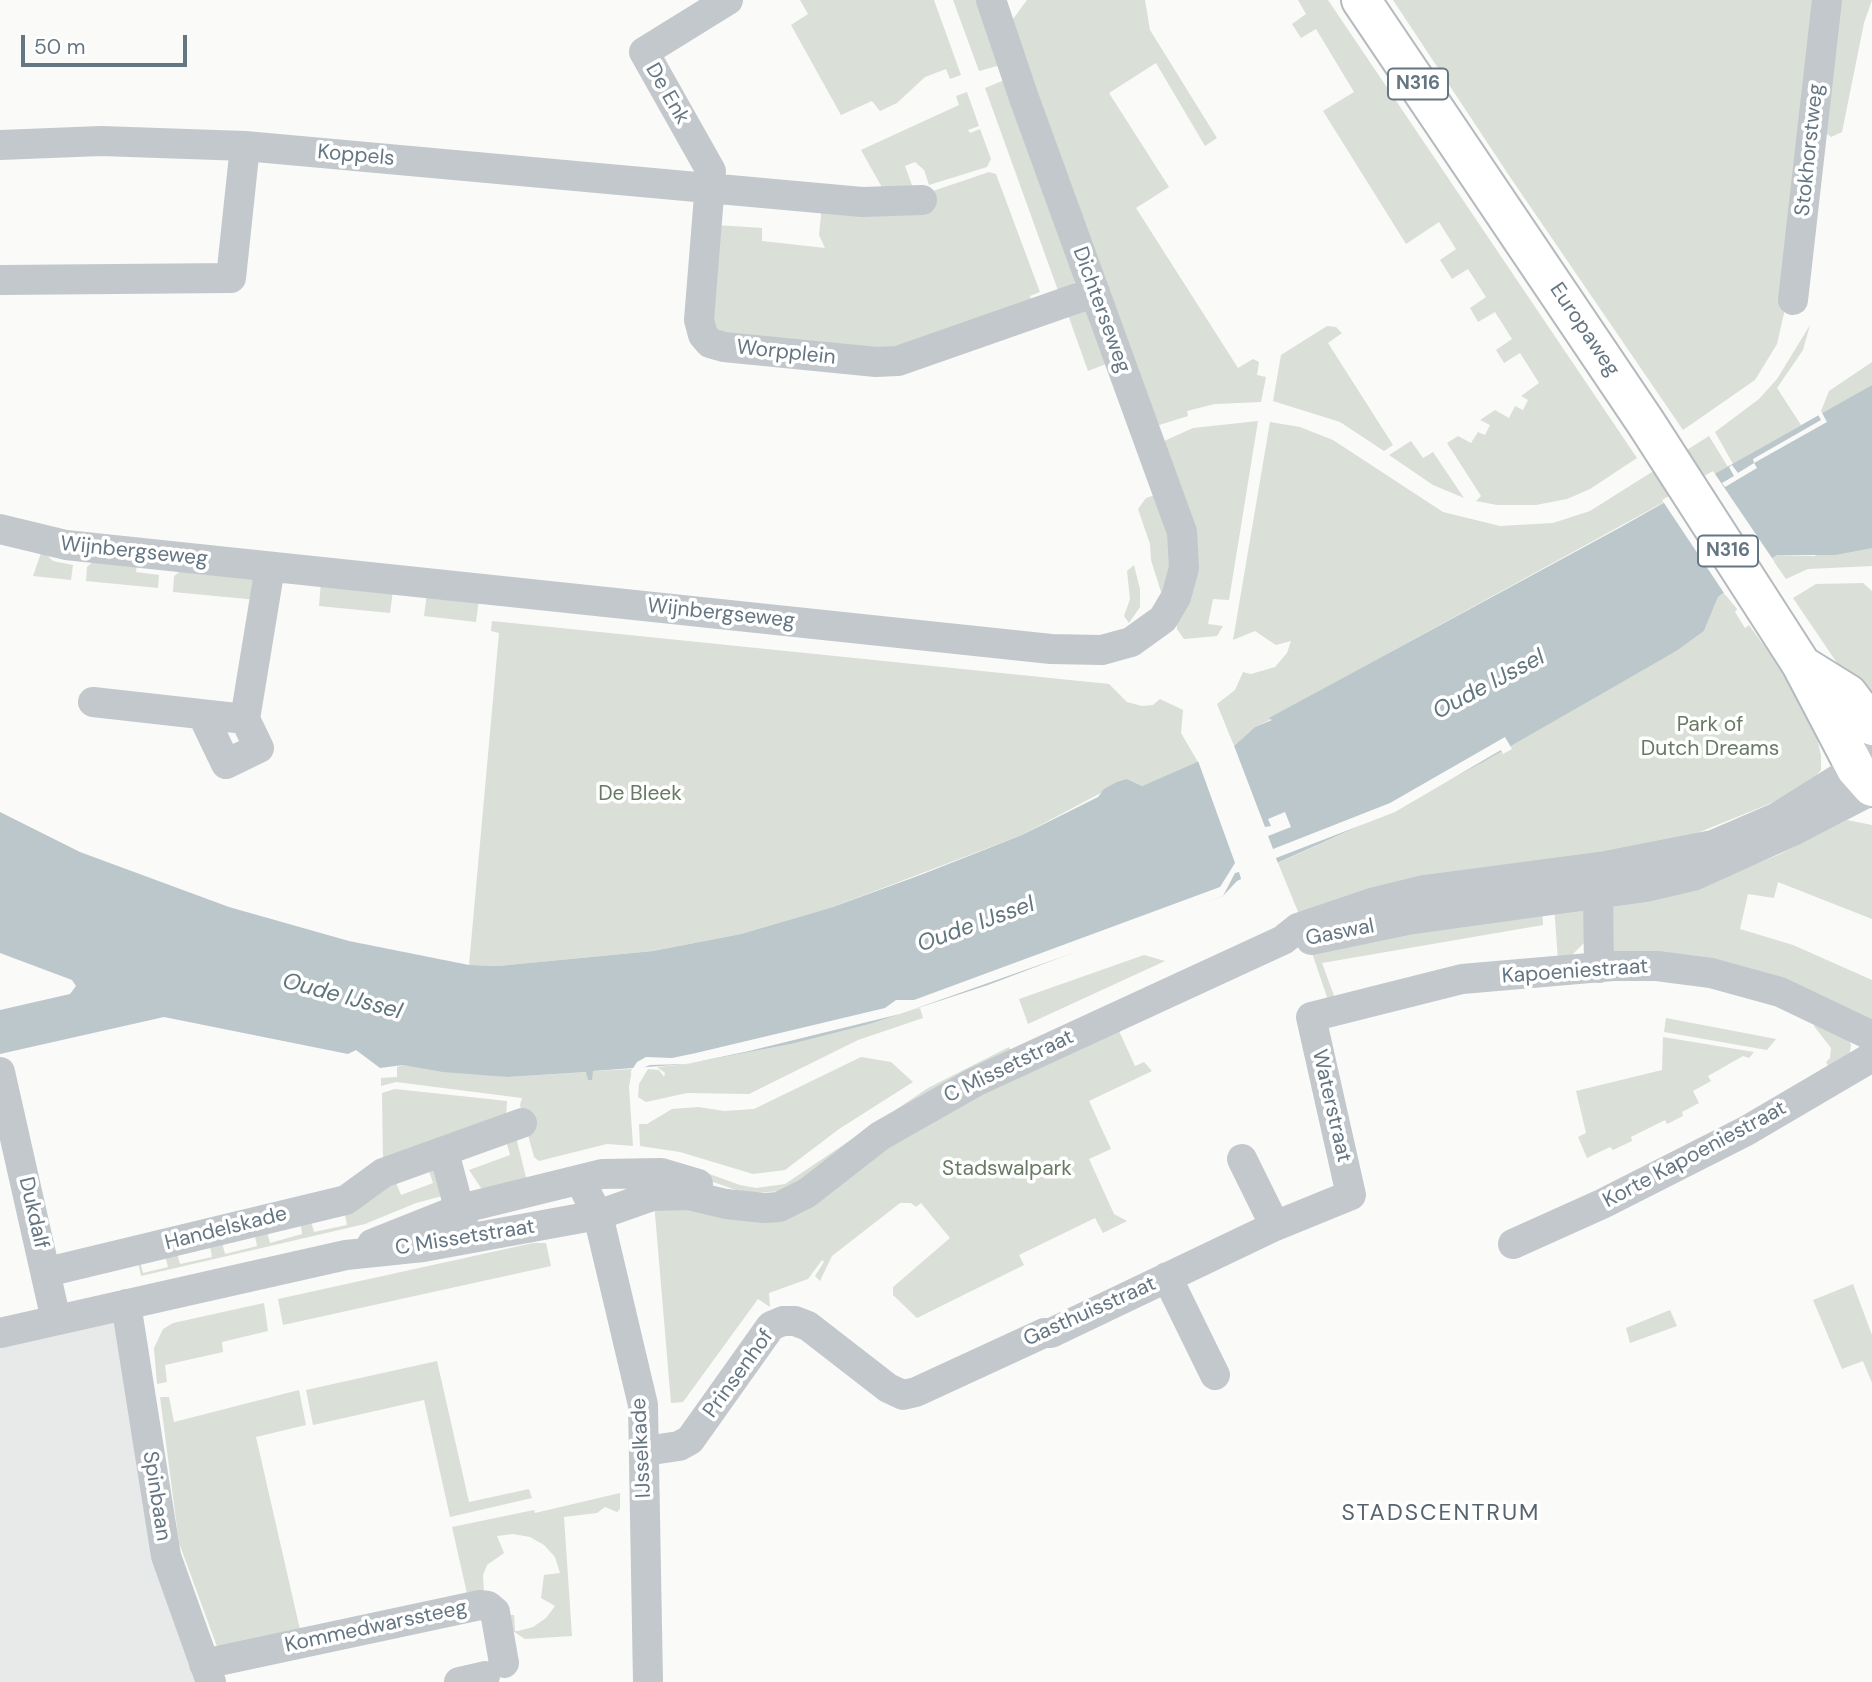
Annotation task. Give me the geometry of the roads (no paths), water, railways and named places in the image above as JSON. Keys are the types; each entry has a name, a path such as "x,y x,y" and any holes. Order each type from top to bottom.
{"main road":[{"name":"Europaweg","path":"1361,0 1646,423 1801,664 1868,776"},
{"name":"Europaweg","path":"1801,664 1848,694 1872,726"}],"street":[{"name":"De Enk","path":"711,188 711,171 643,52 728,0"},
{"name":"Dichterseweg","path":"991,0 1182,531 1184,568 1176,597 1163,619"},
{"name":"Stokhorstweg","path":"1793,300 1827,0"},
{"name":"Koppels","path":"0,145 101,141 245,146 711,188"},
{"path":"0,280 231,278 245,146"},
{"path":"711,188 886,204 922,201"},
{"name":"Worpplein","path":"711,188 699,320 703,335 710,343 724,347 876,362 898,361 1095,292"},
{"name":"Wijnbergseweg","path":"0,529 66,545 1083,652 1131,642 1163,619"},
{"path":"202,714 226,764 259,748 245,719 271,567"},
{"path":"93,702 245,719"},
{"name":"Gaswal","path":"1283,940 1298,928 1424,890 1602,879 1713,845 1868,776"},
{"path":"1599,968 1602,879"},
{"name":"C Missetstraat","path":"0,1332 346,1255 423,1247 598,1214 652,1196 669,1194 764,1208 793,1202 880,1136 975,1082 1283,940"},
{"name":"Kapoeniestraat","path":"1311,1017 1462,979 1657,966 1711,973 1780,992 1872,1036"},
{"name":"Waterstraat","path":"1311,1017 1351,1195"},
{"name":"Korte Kapoeniestraat","path":"1513,1244 1602,1204 1746,1131 1872,1057"},
{"name":"Dukdalf","path":"1,1060 47,1272"},
{"name":"Handelskade","path":"47,1272 346,1200 383,1173 522,1123"},
{"path":"444,1152 466,1237"},
{"path":"1242,1159 1275,1226"},
{"name":"C Missetstraat","path":"346,1255 460,1209 622,1172 661,1173 701,1185 746,1205"},
{"name":"IJsselkade","path":"580,1181 598,1214 643,1405 649,1682"},
{"name":"Gasthuisstraat","path":"903,1395 1051,1332 1275,1226 1351,1195"},
{"path":"47,1272 56,1320"},
{"path":"1167,1277 1215,1375"},
{"name":"Spinbaan","path":"127,1304 166,1556 208,1673"},
{"name":"Prinsenhof","path":"645,1451 679,1446 691,1440 771,1326 783,1321 795,1321 808,1326 888,1388 903,1395"},
{"name":"Kommedwarssteeg","path":"208,1673 480,1605 488,1606 495,1612 483,1674"}],"water":[{"name":"Oude IJssel","path":"1872,385 1872,548 1835,555 1777,555 1718,597 1704,631 1678,650 1481,763 1386,814 1237,881 1223,896 988,985 869,1024 791,1044 687,1064 593,1071 592,1080 588,1080 586,1072 508,1077 443,1072 403,1065 380,1068 356,1050 348,1054 164,1017 0,1054 0,1010 70,994 76,986 72,980 0,953 0,812 80,852 229,907 349,941 469,965 498,966 653,951 741,934 833,907 923,874 1022,835 1098,797 1104,789 1117,782 1127,779 1142,786 1234,746 1255,727 1272,720 1269,718 1621,527"}],"district":[{"name":"STADSCENTRUM","path":"1441,1514"}],"park label":[{"name":"Park of Dutch Dreams","path":"1710,737"},
{"name":"De Bleek","path":"640,794"},
{"name":"Stadswalpark","path":"1007,1169"}]}
